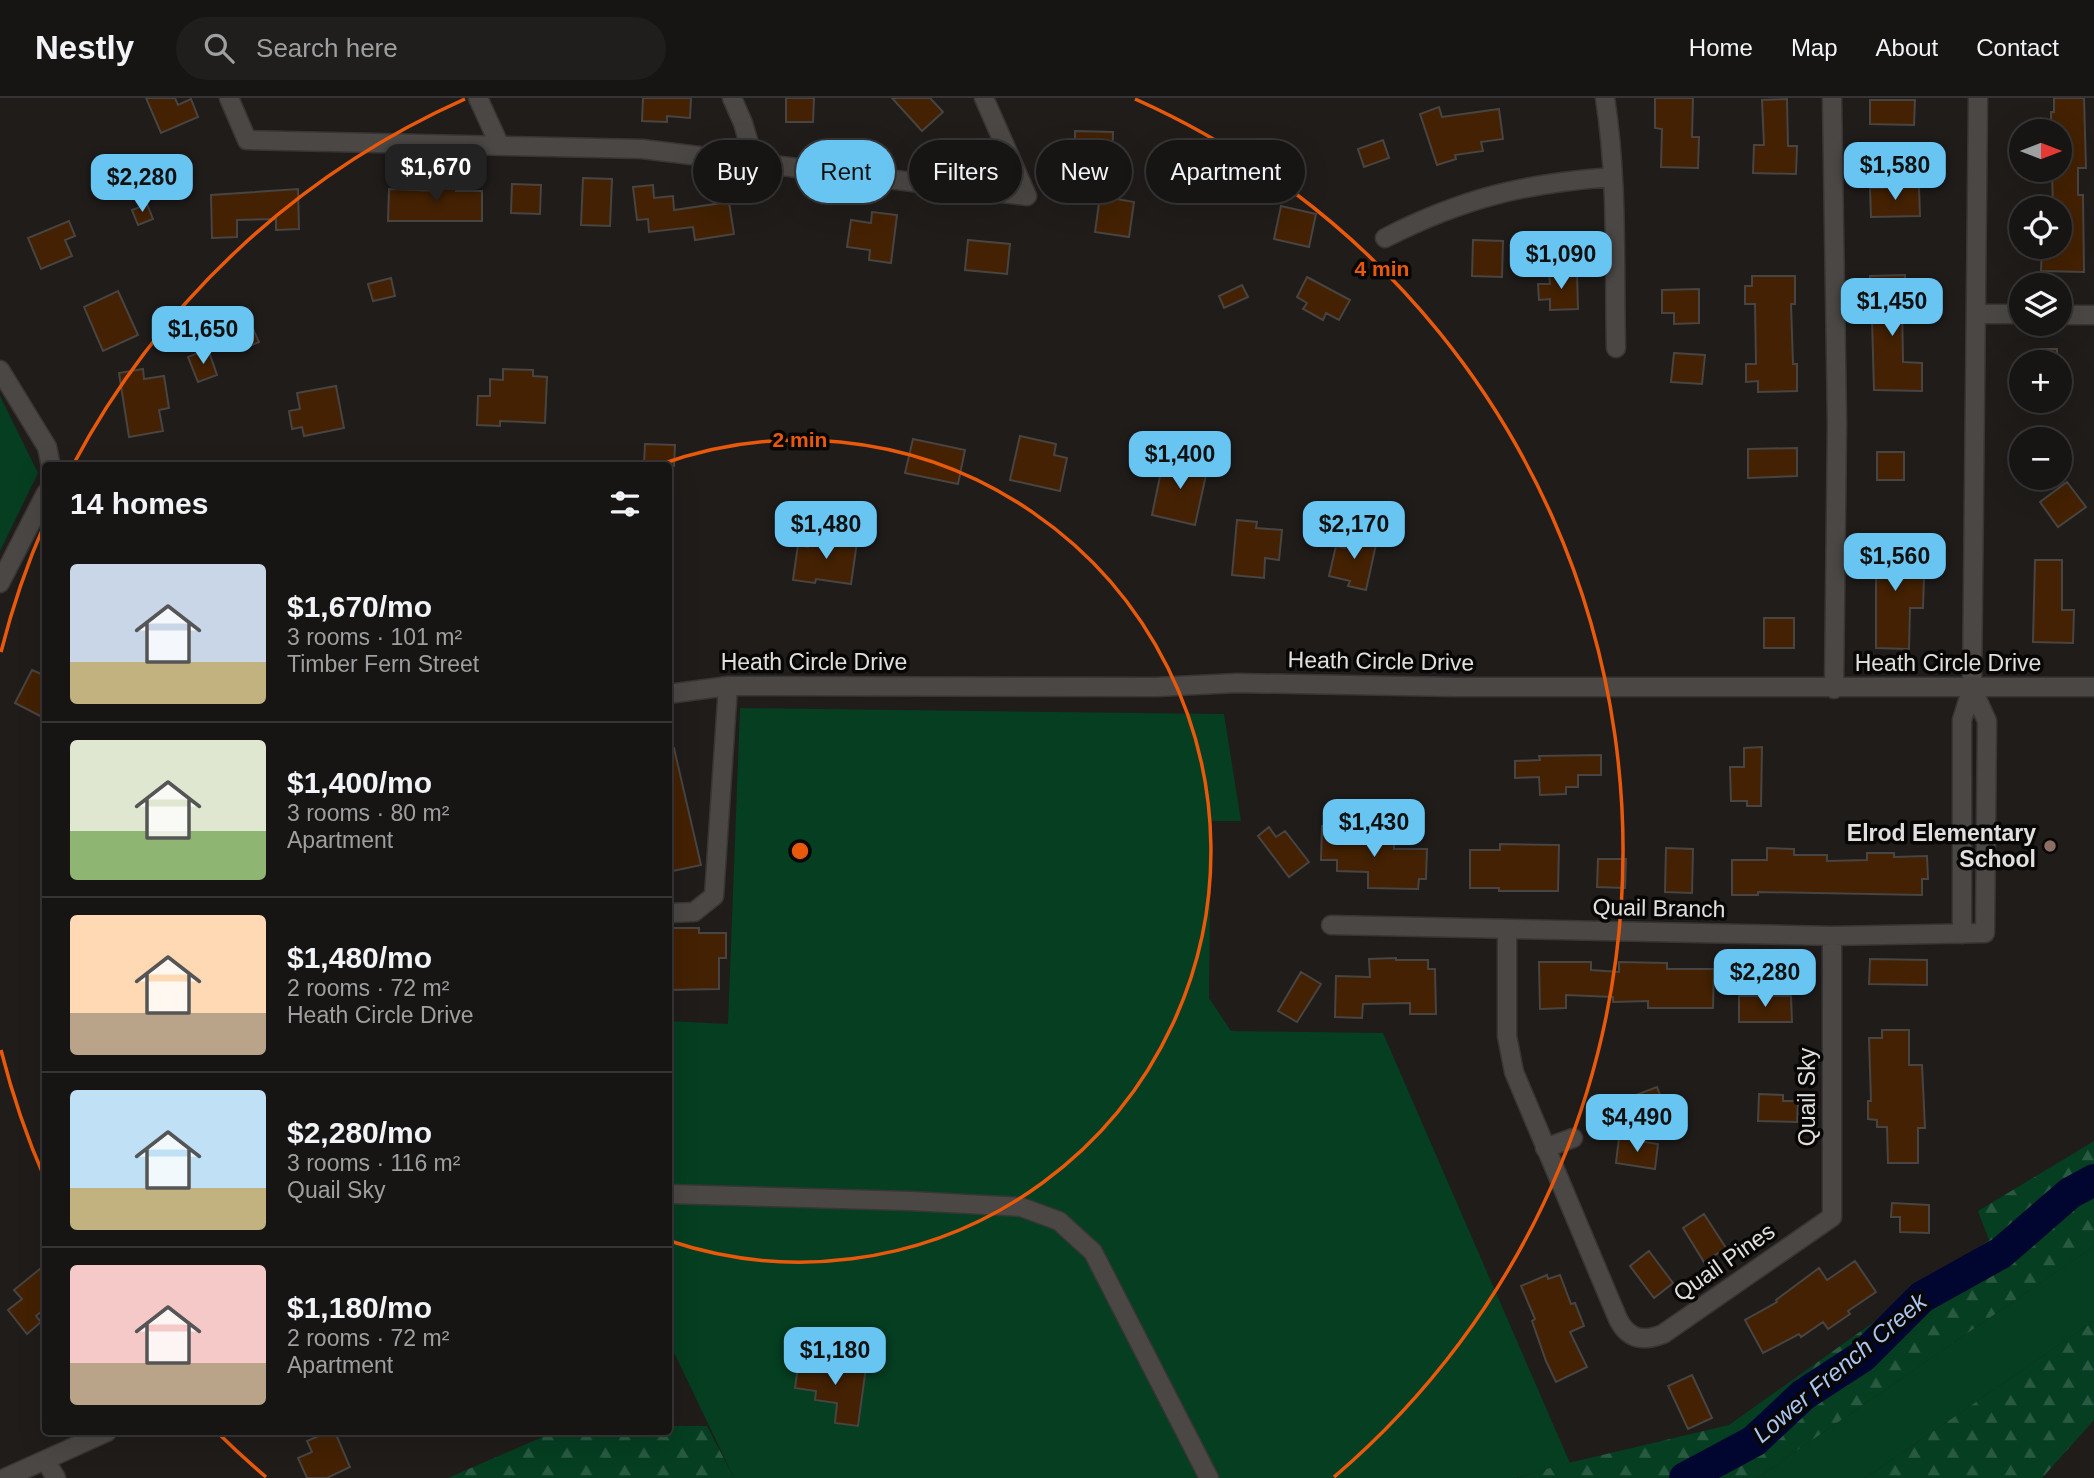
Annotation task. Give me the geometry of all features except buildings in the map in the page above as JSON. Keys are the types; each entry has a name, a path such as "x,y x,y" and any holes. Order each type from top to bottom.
{"street":[{"path":"229,98 247,140 499,144 642,149 693,154"},
{"path":"478,98 499,144"},
{"path":"732,98 748,140"},
{"path":"782,165 1027,196 984,98"},
{"path":"1605,98 1613,177 1616,348"},
{"path":"1832,98 1837,423 1834,689"},
{"path":"1962,934 1962,720 1972,688 1978,98"},
{"path":"1385,238 1458,205 1521,187 1613,177"},
{"path":"1977,314 2009,314"},
{"path":"2072,315 2094,316"},
{"path":"0,370 47,447 50,462"},
{"path":"0,583 42,501"},
{"name":"Heath Circle Drive","path":"672,693 729,686 1156,687 1237,683 1834,689 2094,687"},
{"path":"672,913 694,912 714,896 729,686"},
{"name":"Quail Branch","path":"1331,925 1832,936 1985,933 1987,721 1972,688"},
{"path":"1507,930 1506,1017 1509,1054 1545,1148 1573,1138"},
{"name":"Quail Sky","path":"1832,936 1832,1217"},
{"name":"Quail Pines","path":"1545,1148 1618,1319 1630,1334 1641,1339 1663,1334 1832,1217"},
{"path":"672,1194 1021,1206 1059,1221 1093,1252 1209,1478"},
{"path":"5,1478 100,1435"},
{"path":"45,1460 56,1478"}],"green space":[{"path":"0,396 38,473 0,551"},
{"path":"740,708 1224,714 1241,821 1211,821 1209,998 1231,1031 1383,1033 1570,1463 1516,1478 734,1478 672,1348 672,1021 728,1024"},
{"path":"2094,1141 2094,1246 1757,1478 1517,1478 1560,1465 1729,1425 1989,1240 1978,1211"},
{"path":"2094,1246 2094,1321 1865,1478 1757,1478"},
{"path":"2094,1321 2094,1420 2042,1478 1865,1478"},
{"path":"672,1426 707,1426 734,1478 448,1478 547,1435 672,1435"}],"waterway":[{"name":"Lower French Creek","path":"1685,1478 1754,1441 1803,1395 1863,1356 1922,1297 2001,1253 2070,1193 2094,1180"}],"place":[{"name":"Elrod Elementary School","path":"2050,846"}]}
